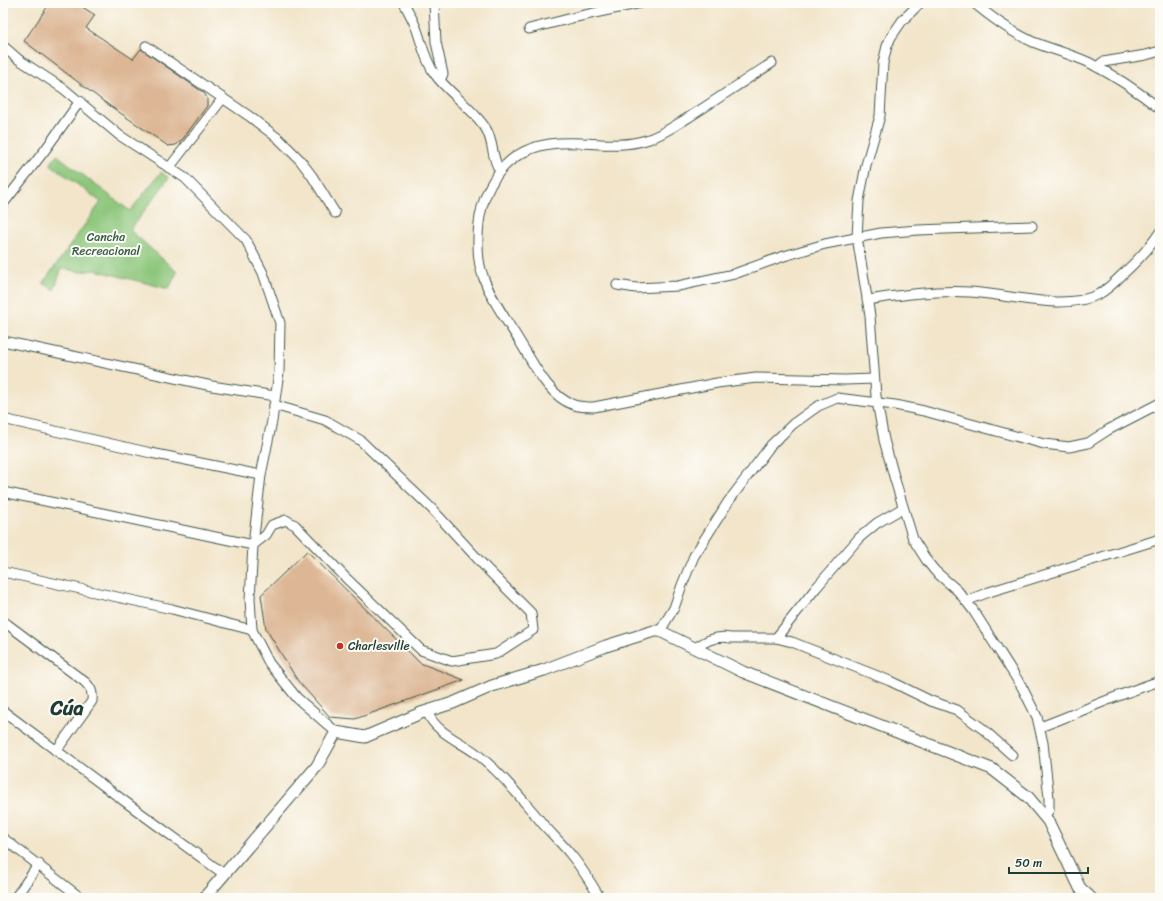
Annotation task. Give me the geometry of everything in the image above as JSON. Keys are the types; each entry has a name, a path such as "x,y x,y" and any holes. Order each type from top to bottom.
{"street":[{"path":"404,3 418,33 426,58 440,80 486,128 491,138 496,166 500,172"},
{"path":"434,3 436,42 443,74 440,80"},
{"path":"529,29 583,15 641,3"},
{"path":"920,3 896,29 884,54 880,116 861,184 858,207 857,237 867,300 877,402 884,440 908,526 919,551 935,571 947,580 966,600 1022,687 1037,716 1043,743 1049,798 1049,810 1044,817"},
{"path":"974,3 997,22 1021,36 1097,67 1120,80 1160,109"},
{"path":"3,46 18,59 64,89 119,135 185,178 246,240 262,273 280,323 279,372 261,475 254,545 250,599 252,630 269,663 293,692 336,732 365,738 427,711 453,703 492,686 544,670 606,646 660,631 743,672 992,769 1028,797 1048,821 1080,888 1091,898"},
{"path":"146,46 223,98 279,139 300,160 312,176 335,214"},
{"path":"1097,67 1103,62 1146,55 1160,51"},
{"path":"772,63 700,110 654,137 638,142 619,145 572,142 548,144 519,154 511,160 493,180 485,197 478,220 478,254 482,275 492,296 553,392 568,403 580,407 594,407 717,383 756,378 874,379"},
{"path":"169,168 223,98"},
{"path":"4,200 45,150 80,102"},
{"path":"617,285 636,288 678,286 734,274 784,256 824,244 881,233 918,230 1032,226"},
{"path":"867,300 940,292 970,292 1054,301 1073,302 1086,300 1100,294 1116,281 1144,253 1160,232"},
{"path":"3,341 275,401 325,420 360,440 431,508 488,570 531,613 533,630 496,654 452,661 421,650 346,578 295,525 286,520 272,525 266,535 254,545"},
{"path":"660,631 674,608 694,556 728,502 771,445 792,424 818,406 838,398 877,402 924,411 1044,444 1065,447 1088,443 1108,430 1160,403"},
{"path":"3,418 151,453 261,475"},
{"path":"3,492 254,545"},
{"path":"776,638 792,616 859,538 877,523 903,508"},
{"path":"966,600 1160,538"},
{"path":"3,572 172,609 252,630"},
{"path":"3,621 91,688 92,701 56,751"},
{"path":"695,648 709,640 724,636 730,638 776,638 808,647 890,682 925,699 957,710 983,729 1012,755"},
{"path":"1040,727 1126,692 1160,681"},
{"path":"3,711 224,874"},
{"path":"427,711 433,724 488,762 508,783 549,832 570,853 600,898"},
{"path":"204,898 317,766 336,732"},
{"path":"3,838 39,864 81,898"},
{"path":"15,898 39,864"}],"green space":[{"name":"Cancha Recreacional","path":"57,155 130,211 161,172 169,178 130,230 177,272 169,289 95,270 80,272 62,268 54,290 43,283 101,202 50,164"}],"building":[{"path":"50,3 76,3 95,15 86,28 133,59 141,49 204,93 207,98 207,106 182,140 176,145 168,146 103,101 24,41"},
{"name":"Charlesville","path":"307,551 420,663 464,680 355,719 330,717 298,681 266,629 261,595"}],"place":[{"name":"Charlesville","path":"340,646"}],"district":[{"name":"Cúa","path":"67,708"}]}
